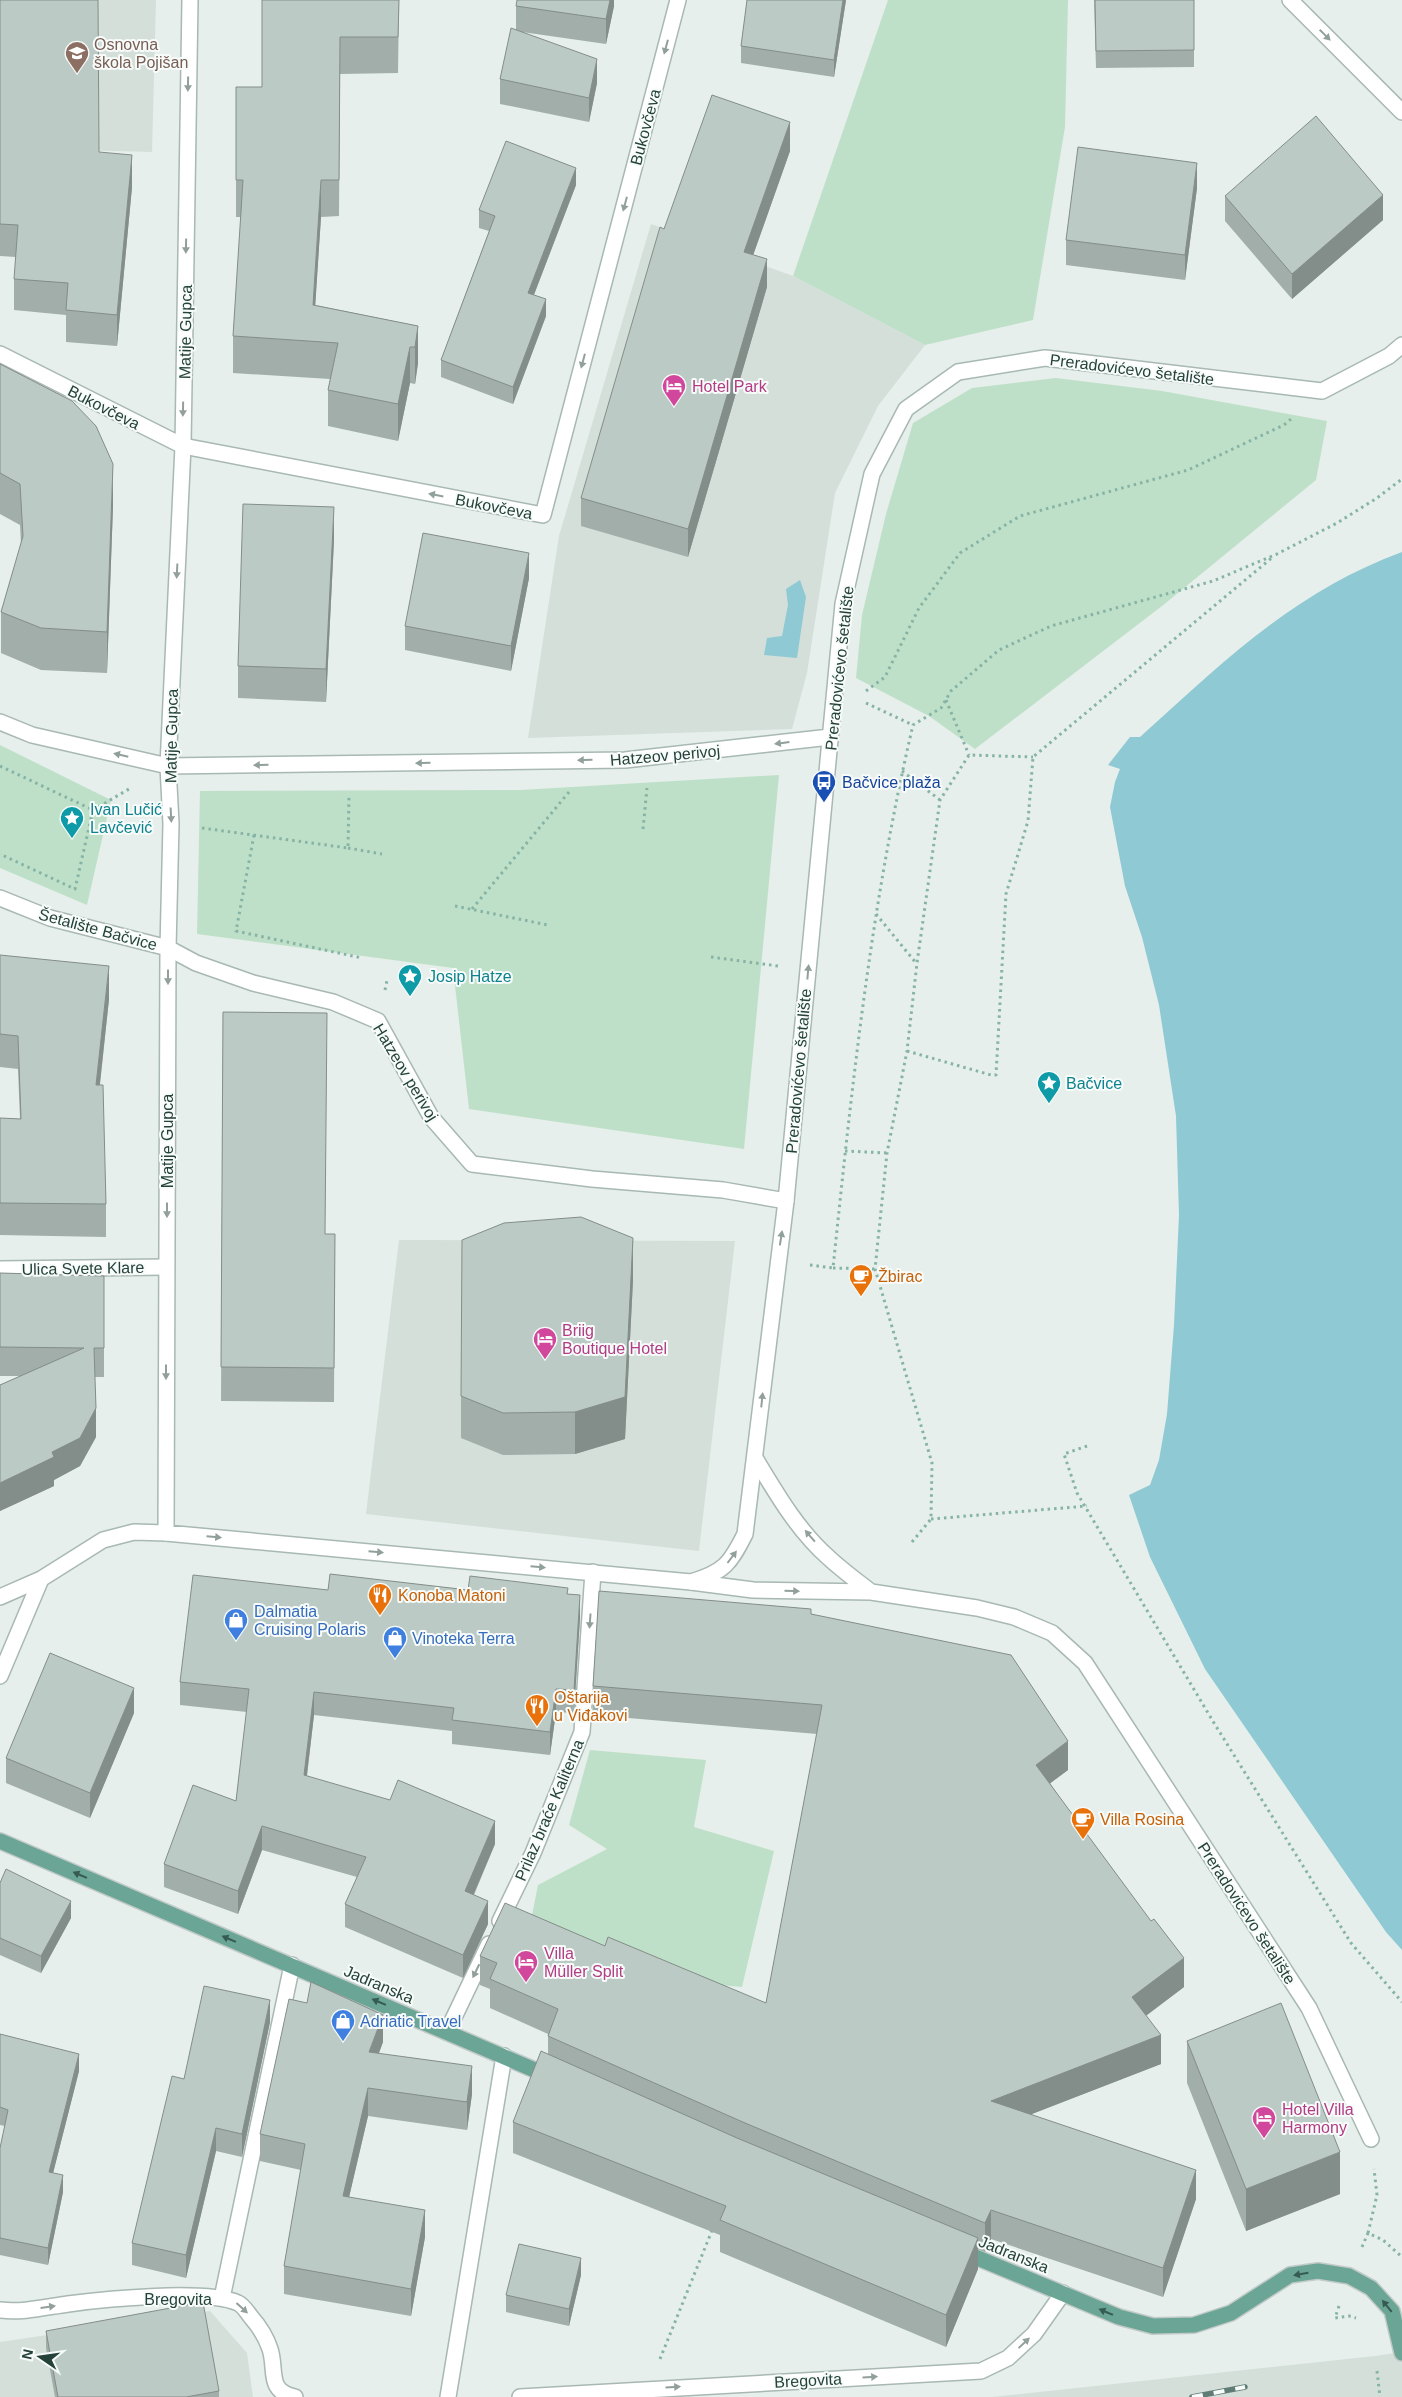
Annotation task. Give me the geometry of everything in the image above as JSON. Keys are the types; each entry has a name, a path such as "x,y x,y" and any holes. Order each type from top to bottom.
{"main road":[{"name":"Jadranska","path":"0,1841 568,2084"},
{"name":"Jadranska","path":"943,2244 1120,2317 1153,2326 1194,2325 1231,2313 1290,2276 1318,2271 1349,2276 1371,2288 1392,2311 1402,2353"}],"street":[{"name":"Matije Gupca","path":"166,1533 168,948 171,824 168,766 183,446 190,0"},
{"name":"Bukovčeva","path":"0,354 183,446 542,515 678,0"},
{"path":"1290,0 1402,112"},
{"path":"1322,391 1388,356 1402,345"},
{"name":"Preradovićevo šetalište","path":"692,1582 713,1575 732,1560 745,1534 786,1201 843,604 872,474 906,409 958,372 1044,358 1322,391"},
{"path":"0,722 32,735 168,766"},
{"name":"Hatzeov perivoj","path":"168,766 595,760 649,757 830,737"},
{"name":"Šetalište Bačvice","path":"0,898 50,918 168,948"},
{"name":"Hatzeov perivoj","path":"168,948 196,963 253,983 333,1002 378,1021 431,1117 472,1164 592,1179 723,1190 786,1201"},
{"name":"Ulica Svete Klare","path":"0,1269 166,1268"},
{"path":"755,1458 776,1494 800,1525 828,1557 871,1592"},
{"path":"0,1597 41,1579 103,1540 134,1532 166,1533 692,1582"},
{"name":"Prilaz braće Kaliterna","path":"447,2032 533,1853 582,1732 593,1572"},
{"path":"0,1676 41,1579"},
{"name":"Preradovićevo šetalište","path":"692,1582 754,1590 871,1592 977,1608 1014,1617 1052,1633 1085,1663 1309,2008 1371,2140"},
{"path":"222,2298 292,1965"},
{"path":"448,2397 504,2056"},
{"name":"Bregovita","path":"520,2397 981,2371 1008,2358 1034,2334 1063,2293"},
{"name":"Bregovita","path":"0,2310 12,2312 80,2302 182,2296 222,2298 240,2304 259,2326 270,2351 274,2382 286,2395 295,2397"}],"path":[{"path":"863,693 885,677 919,608 960,553 1020,516 1188,470 1284,425 1322,391"},
{"path":"833,1268 845,1151 875,913 902,771 913,724 941,708 951,691 999,650 1051,626 1213,581 1277,554 1337,523 1378,498 1402,479"},
{"path":"969,755 1033,757 1277,554"},
{"path":"946,700 969,755"},
{"path":"864,702 913,724"},
{"path":"912,1542 931,1519 932,1463 875,1269 887,1153 907,1051 917,963 940,800 969,755"},
{"path":"643,829 649,757"},
{"path":"907,1051 996,1075 1006,894 1028,821 1033,757"},
{"path":"472,909 595,760"},
{"path":"348,848 349,764"},
{"path":"0,766 93,810 75,889 0,854"},
{"path":"902,771 940,800"},
{"path":"171,824 382,854"},
{"path":"254,835 236,931 362,958"},
{"path":"455,906 548,925"},
{"path":"875,913 917,963"},
{"path":"711,957 808,970"},
{"path":"845,1151 887,1153"},
{"path":"778,1257 833,1268 875,1269"},
{"path":"1088,1446 1064,1454 1077,1492 1214,1723 1351,1943 1402,2002"},
{"path":"931,1519 1087,1506"},
{"path":"1349,2276 1368,2233 1376,2195 1371,2140"},
{"path":"648,2389 715,2224"},
{"path":"1368,2233 1383,2240 1402,2256"},
{"path":"1376,2364 1380,2397"}],"shaded area":[{"name":"Osnovna škola Pojišan","path":"0,0 156,0 152,152 0,148"},
{"path":"651,224 793,276 925,345 878,406 835,493 807,673 792,729 528,738 559,536"},
{"path":"399,1240 735,1241 699,1551 366,1514"},
{"path":"210,2311 247,2353 253,2397 0,2397 0,2342"},
{"path":"1402,2352 1402,2397 992,2397 1375,2356"}],"green space":[{"path":"888,0 1068,0 1065,127 1033,320 925,345 793,276"},
{"path":"1056,378 1162,391 1327,421 1316,480 1162,606 975,749 929,716 856,678 862,615 886,514 913,423 972,388"},
{"path":"0,745 111,800 87,905 0,868"},
{"path":"779,775 744,1149 469,1109 453,968 197,934 200,791 520,790"},
{"path":"590,1750 706,1760 694,1827 774,1851 742,1987 718,1985 529,1930 538,1885 607,1849 569,1825"}],"water":[{"path":"1402,552 1402,1950 1386,1932 1205,1669 1150,1557 1129,1495 1150,1485 1159,1460 1167,1414 1174,1325 1179,1215 1176,1116 1159,1005 1142,937 1125,886 1110,807 1115,782 1120,769 1108,765 1130,737 1140,737 1201,682 1262,631 1327,587 1363,568"},
{"path":"800,580 806,597 797,658 764,655 767,638 782,636 788,605 786,589"}],"building":[{"path":"0,0 98,0 99,152 132,155 117,315 66,310 68,283 14,279 18,225 0,224"},
{"path":"262,0 399,0 398,37 340,37 339,180 321,180 313,305 418,326 415,347 410,347 398,404 328,390 338,343 233,336 243,180 236,180 236,87 262,87"},
{"path":"517,0 610,0 606,19 516,6"},
{"path":"747,0 843,0 834,60 741,46"},
{"path":"1095,0 1194,0 1194,50 1096,51"},
{"path":"511,28 597,59 589,98 500,79"},
{"name":"Hotel Park","path":"712,95 790,122 744,252 767,259 688,529 581,498 660,227 664,229"},
{"path":"1316,116 1383,195 1292,274 1225,196"},
{"path":"506,141 576,168 528,293 546,299 513,387 441,360 495,216 479,210"},
{"path":"1078,147 1197,163 1185,255 1066,240"},
{"path":"0,364 72,401 96,426 113,464 107,632 41,628 1,612 23,536 20,484 0,473"},
{"path":"243,504 334,507 326,669 238,666"},
{"path":"423,533 529,553 511,646 405,626"},
{"path":"0,955 109,966 96,1085 103,1085 106,1204 0,1203 0,1118 21,1119 18,1036 0,1034"},
{"path":"223,1012 327,1013 325,1234 335,1234 334,1368 221,1367"},
{"name":"Briig Boutique Hotel","path":"581,1217 633,1238 625,1397 575,1412 503,1413 461,1396 462,1240 504,1223"},
{"path":"0,1273 104,1276 104,1348 94,1348 96,1408 80,1438 52,1452 54,1457 0,1483 0,1385 84,1348 0,1347"},
{"path":"330,1574 468,1590 470,1576 568,1588 567,1594 580,1595 574,1690 556,1689 550,1732 452,1720 454,1708 314,1692 304,1775 390,1800 398,1780 495,1821 465,1891 488,1901 463,1955 345,1904 366,1857 262,1826 238,1891 164,1864 193,1785 236,1801 249,1689 180,1682 193,1575 328,1590"},
{"path":"599,1591 811,1609 811,1614 1011,1655 1068,1741 1036,1765 1151,1921 1154,1919 1184,1958 1132,1997 1161,2035 991,2101 1196,2170 1163,2268 991,2210 985,2223 745,2123 548,2036 558,2009 490,1979 497,1963 480,1956 505,1903 605,1946 608,1937 766,2003 822,1705 593,1686"},
{"path":"50,1653 134,1688 90,1793 6,1758"},
{"path":"6,1869 71,1901 41,1956 0,1938 0,1883"},
{"path":"311,1982 383,2015 369,2052 472,2066 467,2102 368,2088 343,2196 425,2210 411,2289 284,2266 305,2144 260,2134 289,1999 307,2003"},
{"path":"204,1986 270,2000 242,2134 216,2128 186,2255 132,2243 172,2076 184,2079"},
{"name":"Hotel Villa Harmony","path":"1281,2003 1340,2152 1246,2189 1187,2041"},
{"path":"0,2034 79,2054 49,2172 63,2175 48,2248 0,2238 0,2148 8,2110 0,2107"},
{"path":"541,2051 737,2138 978,2238 946,2315 720,2220 726,2206 513,2122"},
{"path":"519,2244 581,2258 569,2309 506,2295"},
{"path":"203,2302 219,2391 186,2397 58,2397 46,2331"}],"railway":[{"path":"1192,2397 1245,2387"}],"place":[{"name":"Osnovna škola Pojišan","path":"77,74"},
{"name":"Hotel Park","path":"674,407"},
{"name":"Bačvice plaža","path":"824,803"},
{"name":"Ivan Lučić Lavčević","path":"72,839"},
{"name":"Josip Hatze","path":"410,997"},
{"name":"Bačvice","path":"1049,1104"},
{"name":"Žbirac","path":"861,1297"},
{"name":"Briig Boutique Hotel","path":"545,1360"},
{"name":"Konoba Matoni","path":"380,1616"},
{"name":"Dalmatia Cruising Polaris","path":"236,1641"},
{"name":"Vinoteka Terra","path":"395,1659"},
{"name":"Oštarija u Viđakovi","path":"537,1727"},
{"name":"Villa Rosina","path":"1083,1840"},
{"name":"Villa Müller Split","path":"526,1983"},
{"name":"Adriatic Travel","path":"343,2042"},
{"name":"Hotel Villa Harmony","path":"1264,2139"}]}
